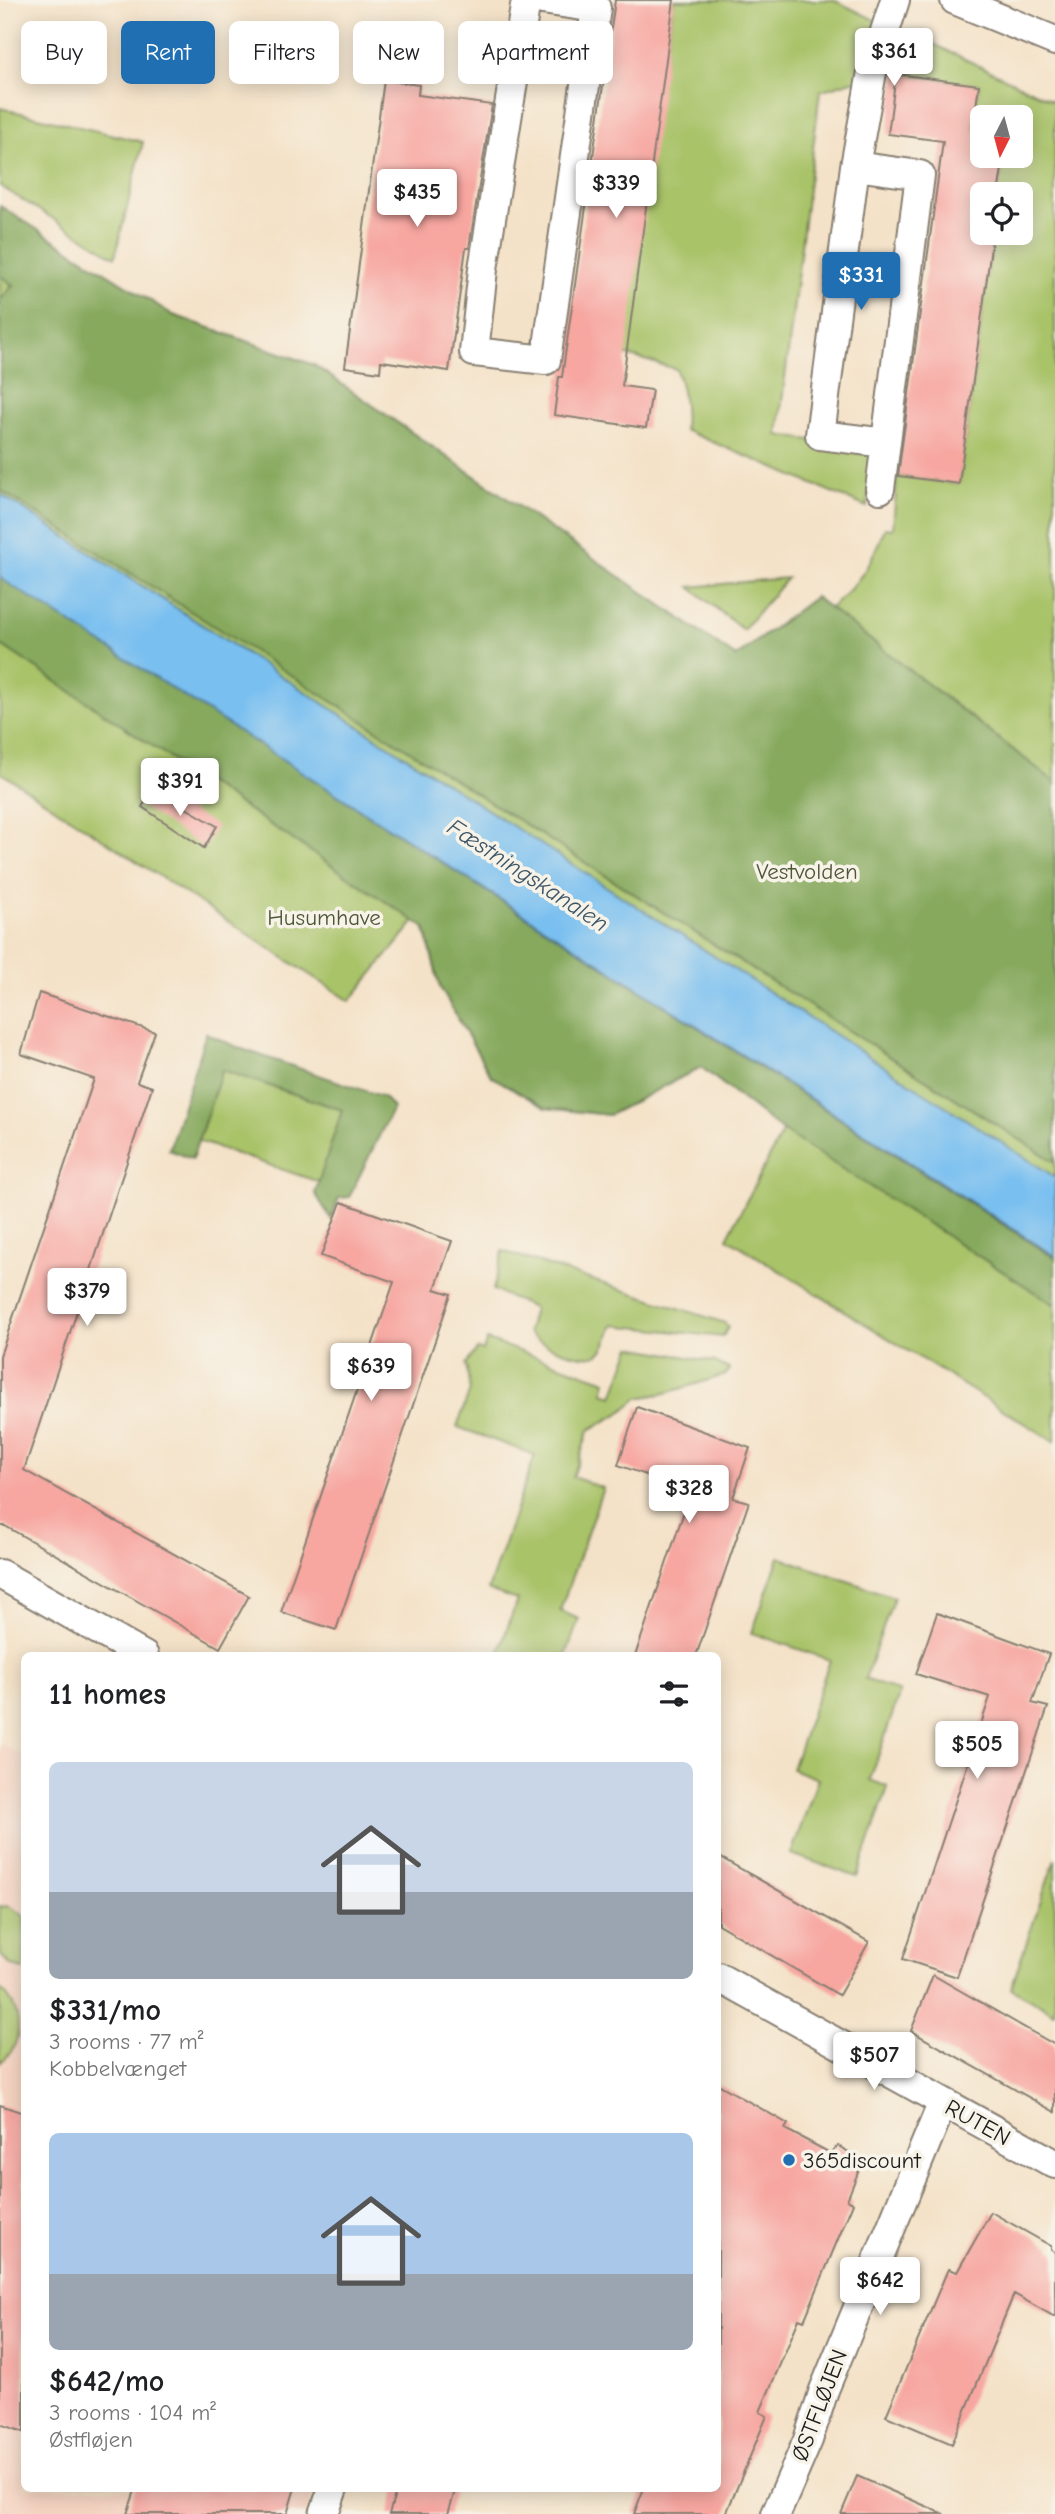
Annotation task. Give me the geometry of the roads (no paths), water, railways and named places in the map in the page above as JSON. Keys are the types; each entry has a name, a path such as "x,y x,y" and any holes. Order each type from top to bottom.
{"street":[{"path":"526,0 483,269 474,352 546,360 596,8 541,0"},
{"path":"886,443 820,435 855,166 872,72 895,0"},
{"path":"955,0 1055,41"},
{"path":"855,166 920,176 880,489"},
{"path":"0,1574 137,1652"},
{"name":"RUTEN","path":"721,1979 1055,2164"},
{"name":"ØSTFLØJEN","path":"776,2514 943,2102"},
{"path":"324,2514 332,2492"}],"water":[{"name":"Fæstningskanalen","path":"0,494 1055,1177 1055,1256 0,578"}],"place":[{"name":"365discount","path":"789,2160"}],"park label":[{"name":"Vestvolden","path":"807,871"},
{"name":"Husumhave","path":"324,917"}]}
